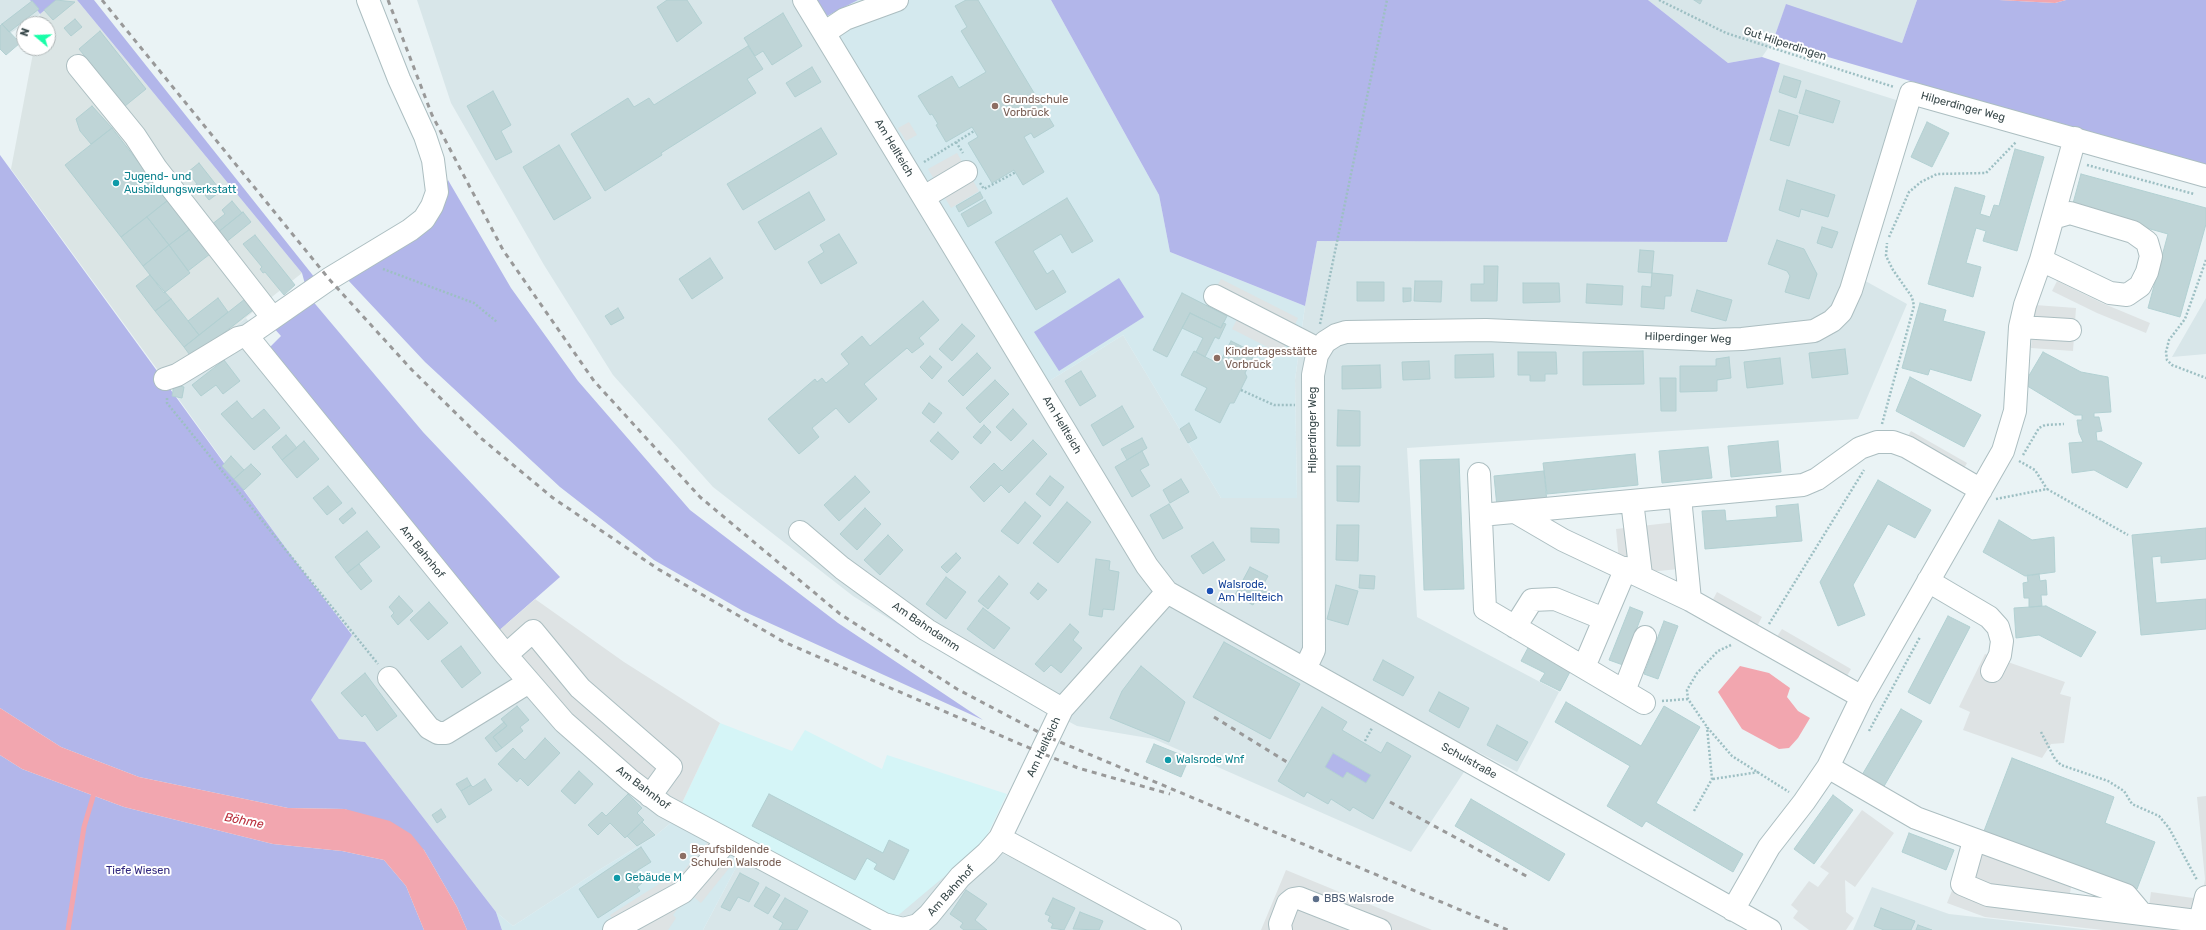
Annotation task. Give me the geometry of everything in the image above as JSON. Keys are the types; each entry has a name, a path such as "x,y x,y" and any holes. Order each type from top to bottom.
{"street":[{"path":"165,379 177,375 238,338 247,336 272,317 360,260 410,230 424,219 437,192 436,174 425,136 399,79 368,0"},
{"name":"Am Hellteich","path":"804,0 1143,560 1167,592 1062,710 1000,838"},
{"path":"824,33 845,19 897,0"},
{"path":"78,66 135,136 156,168 272,317"},
{"name":"Hilperdinger Weg","path":"1304,669 1314,650 1313,375 1323,346 1336,334 1354,332 1486,330 1713,340 1742,339 1814,331 1832,321 1841,312 1851,290 1911,93 2075,138 2204,185"},
{"path":"1733,910 1769,847 1804,802 1828,767 1862,697 2003,451 2015,411 2020,327 2025,305 2042,260 2075,138"},
{"path":"924,197 966,172"},
{"path":"2042,260 2110,293 2127,295 2140,286 2147,272 2151,256 2147,242 2134,232 2070,213 2053,218"},
{"path":"1215,296 1323,346"},
{"path":"2020,327 2070,330"},
{"name":"Am Bahnhof","path":"247,336 506,655 564,722 650,796 727,841 884,924 903,929 918,925 929,915 960,877 987,853 1000,838"},
{"path":"1481,515 1802,485 1817,479 1860,448 1877,442 1893,442 1907,447 1981,490"},
{"path":"1479,474 1484,609 1644,703"},
{"path":"1680,496 1690,600"},
{"path":"1584,667 1604,619 1633,572 1632,501"},
{"path":"1515,512 1563,540 1690,600 1862,697"},
{"name":"Am Bahndamm","path":"800,532 842,568 927,630 1062,710"},
{"path":"1928,581 1989,616 1998,627 2002,641 2000,655 1992,671"},
{"name":"Schulstraße","path":"1167,592 1770,930"},
{"path":"1515,627 1532,600 1556,599 1604,619"},
{"path":"506,655 533,631 580,688 671,767 650,796"},
{"path":"1624,691 1644,636"},
{"path":"389,678 429,728 438,734 446,733 529,682"},
{"path":"1828,767 1916,818 1974,841 2126,895 2142,914"},
{"path":"1000,838 1170,930"},
{"path":"614,930 683,892 727,841"},
{"path":"1974,841 1962,884 1988,895 2203,921 2206,897"},
{"path":"1281,930 1280,924 1288,903 1293,899 1299,898 1380,930"}],"path":[{"path":"1323,346 1318,331 1387,0"},
{"name":"Gut Hilperdingen","path":"1659,0 1726,33 1911,93"},
{"path":"908,171 974,131"},
{"path":"1804,802 1760,772 1732,756 1707,727 1688,700 1687,690 1697,673 1718,651 1733,644 1758,638 1773,618 1872,458 1914,306 1912,297 1893,270 1886,256 1887,241 1909,192 1921,182 1937,174 1986,172 2014,143 2019,142"},
{"path":"2069,160 2188,193 2204,185"},
{"path":"966,172 972,169 984,189 1016,172"},
{"path":"360,260 474,303 497,322"},
{"path":"2206,260 2185,320 2169,340 2166,352 2167,360 2172,365 2206,378"},
{"path":"165,379 167,403 389,678"},
{"path":"1241,390 1274,405 1312,405"},
{"path":"2003,451 2035,470 2048,489 2128,535"},
{"path":"1981,490 1998,500 2048,489"},
{"path":"1644,703 1688,700"},
{"path":"1694,811 1712,779 1707,727"},
{"path":"2041,732 2055,759 2062,765 2108,781 2124,791 2132,804 2159,816 2169,828 2206,897"},
{"path":"1712,779 1760,772"}],"shaded area":[{"path":"0,0 30,0 40,14 37,16 16,16 16,30 0,40"},
{"path":"57,0 77,0 302,273 195,358 157,369 11,169 32,56 56,56 56,16 40,16 40,14"},
{"path":"417,0 817,0 1046,383 1123,335 1221,498 1297,498 1295,380 1305,306 1317,241 1727,242 1780,63 1918,107 1860,278 1907,304 1858,419 1407,448 1417,617 1559,692 1517,772 1476,751 1468,766 1411,852 1154,739 1077,726 980,676 853,596 713,487 613,375 544,265 451,103"},
{"name":"Grundschule Vorbrück","path":"858,0 1051,0 1159,195 1170,252 1305,306 1295,380 1297,498 1221,498 1123,335 1046,383 827,16"},
{"path":"1648,0 1917,0 1902,43 1786,5 1773,41 1762,57 1728,63"},
{"path":"909,122 917,135 906,141 898,128"},
{"path":"957,153 979,191 951,208 928,169"},
{"path":"1221,279 1298,318 1293,329 1215,290"},
{"path":"2057,281 2102,303 2150,323 2146,333 2097,313 2052,291"},
{"path":"2206,298 2206,354 2172,357"},
{"path":"2035,305 2076,308 2073,351 2031,348"},
{"path":"1238,317 1287,342 1281,354 1232,329"},
{"path":"246,318 392,508 682,803 690,807 655,836 599,870 513,926 496,912 365,742 339,739 311,700 352,634 293,558 157,369 195,358"},
{"path":"1911,431 1967,463 1961,474 1904,442"},
{"path":"1676,522 1679,569 1648,572 1619,561 1616,529"},
{"path":"1717,592 1762,617 1755,630 1710,605"},
{"path":"535,599 624,662 720,723 682,803 646,780 584,729 495,634"},
{"path":"1782,629 1851,669 1844,681 1774,641"},
{"path":"1985,654 2065,682 2060,694 2071,697 2064,743 2051,744 2042,758 1963,730 1970,712 1959,707"},
{"path":"720,723 792,751 805,730 882,769 887,755 1007,794 983,844 895,918 682,803"},
{"path":"2206,796 2206,930 2103,930 1985,917 1947,903 1969,848 2071,887 2067,912 2147,921 2151,892 2193,898 2204,885 2205,879 2197,797"},
{"name":"Berufsbildende Schulen Walsrode","path":"690,807 750,841 703,930 502,930 496,912 513,926 599,870 655,836"},
{"path":"1862,810 1894,833 1855,887 1845,880 1846,912 1854,918 1846,930 1809,930 1793,918 1798,911 1791,905 1809,881 1818,887 1829,873 1820,867"},
{"path":"750,841 983,844 1159,930 703,930"},
{"path":"708,842 734,862 701,903 689,893 673,915 676,918 668,930 618,930 610,915 670,877 675,881"},
{"name":"BBS Walsrode","path":"1286,870 1432,930 1261,930"},
{"path":"1872,887 1949,914 2091,930 1853,930"}],"green space":[{"path":"30,0 57,0 40,14"},
{"path":"77,0 94,0 315,278 305,284 302,273"},
{"path":"817,0 858,0 827,16"},
{"path":"1051,0 1648,0 1728,63 1762,57 1780,63 1727,242 1317,241 1305,306 1170,252 1159,195"},
{"path":"1917,0 1999,0 2055,3 2066,0 2206,0 2206,167 1773,41 1786,4 1902,43"},
{"path":"0,155 293,558 352,635 311,700 339,739 365,742 496,912 502,930 467,930 457,907 424,850 345,809 288,808 139,777 61,747 0,708"},
{"path":"448,180 511,288 578,381 690,510 838,623 983,720 743,611 654,560 560,487 425,362 347,279 428,224"},
{"path":"1119,278 1144,317 1059,371 1034,332"},
{"path":"311,299 423,432 560,577 495,634 269,348 281,336 272,326"},
{"path":"1333,753 1371,775 1366,783 1347,772 1343,778 1325,767"},
{"name":"Tiefe Wiesen","path":"0,755 22,769 124,807 273,844 342,851 384,860 406,886 424,930 0,930"}],"water":[{"path":"1999,0 2066,0 2055,3"},
{"path":"1740,666 1769,673 1790,688 1787,697 1798,711 1810,718 1798,738 1789,748 1779,749 1742,729 1718,692"},
{"name":"Böhme","path":"0,708 61,747 139,777 288,808 345,809 390,821 411,834 424,850 457,907 467,930 424,930 406,886 384,860 342,851 273,844 124,807 22,769 0,755"}],"building":[{"path":"56,0 75,2 56,18 56,16 49,16 44,10"},
{"path":"667,0 687,0 702,23 677,42 657,7"},
{"path":"966,0 978,0 1054,126 1034,138 1031,133 1024,137 1044,172 1023,185 1014,170 992,183 968,143 978,137 972,127 946,142 936,125 938,124 932,114 930,115 918,96 952,76 959,88 986,72 961,31 967,27 955,6"},
{"path":"1694,0 1702,0 1700,4"},
{"path":"32,1 39,9 30,16 16,16 16,27 9,32 2,24"},
{"path":"783,13 802,46 772,65 763,51 755,56 744,38"},
{"path":"75,19 82,27 71,36 64,28"},
{"path":"2,24 16,39 16,46 6,55 0,49 0,26"},
{"path":"100,31 146,89 125,106 79,49"},
{"path":"748,46 763,69 747,79 756,93 661,153 662,155 605,191 571,134 628,98 634,107 649,98 654,105"},
{"path":"812,67 821,82 795,97 786,83"},
{"path":"1784,76 1801,81 1796,98 1779,92"},
{"path":"1806,90 1840,101 1833,123 1799,113"},
{"path":"493,91 511,125 501,131 512,152 496,160 467,106"},
{"path":"92,106 112,128 91,144 80,131 76,119"},
{"path":"1779,110 1798,116 1789,146 1770,140"},
{"path":"1927,122 1949,133 1932,167 1911,157"},
{"name":"Jugend- und Ausbildungswerkstatt","path":"112,128 168,200 121,237 65,165"},
{"path":"821,128 837,154 743,210 727,184"},
{"path":"559,145 591,198 554,220 523,167"},
{"path":"2015,149 2044,157 2017,251 1983,241 1986,231 1976,228 1966,263 1981,267 1973,297 1928,284 1955,187 1985,196 1980,214 1990,217 1994,205 1999,206"},
{"path":"199,163 221,191 209,200 200,189 198,191 194,186 197,184 188,172"},
{"path":"2081,174 2206,208 2206,224 2180,317 2148,308 2168,234 2072,207"},
{"path":"1787,180 1835,195 1828,217 1801,209 1799,217 1779,210"},
{"path":"809,192 825,220 775,250 758,222"},
{"path":"980,192 983,198 959,212 956,206"},
{"path":"1067,198 1093,241 1072,253 1061,234 1033,251 1047,274 1053,270 1066,292 1036,310 995,242"},
{"path":"168,200 190,229 169,245 147,217"},
{"path":"985,200 992,213 968,227 961,214"},
{"path":"232,201 242,213 217,233 211,225 225,214 222,210"},
{"path":"243,212 251,222 225,243 217,233"},
{"path":"147,217 169,245 143,266 121,237"},
{"path":"1822,227 1838,232 1832,248 1817,243"},
{"name":"Jugend- und Ausbildungswerkstatt","path":"190,229 210,254 188,271 169,245"},
{"path":"839,234 857,263 821,284 808,262 824,252 820,245"},
{"path":"255,235 295,285 284,295 265,272 263,273 260,269 262,267 243,244"},
{"path":"1777,240 1804,249 1817,274 1809,299 1785,292 1790,276 1787,271 1768,264"},
{"path":"169,245 190,273 164,293 143,266"},
{"path":"1640,250 1654,251 1652,273 1638,272"},
{"path":"710,258 723,278 692,299 679,279"},
{"path":"1484,266 1498,266 1497,301 1471,301 1471,284 1484,284"},
{"path":"1652,273 1673,275 1671,296 1665,296 1664,309 1641,307 1642,286 1651,287"},
{"path":"150,275 171,299 155,311 136,286"},
{"path":"1415,281 1442,281 1441,302 1414,301"},
{"path":"1357,282 1384,282 1384,301 1357,301"},
{"path":"1523,283 1559,283 1560,302 1523,303"},
{"path":"1587,284 1623,286 1622,305 1586,303"},
{"path":"1403,288 1411,288 1411,301 1403,302"},
{"path":"1697,290 1732,300 1726,321 1691,311"},
{"path":"1182,293 1227,316 1221,328 1190,313 1167,357 1153,350"},
{"path":"218,298 228,312 199,335 188,321"},
{"path":"171,299 199,335 184,347 155,311"},
{"path":"245,299 253,310 192,358 184,347"},
{"path":"923,301 939,320 919,338 924,344 912,353 907,348 864,384 877,399 849,423 836,408 812,428 819,437 799,454 768,419 815,379 817,382 822,378 826,383 849,364 841,354 862,336 870,346"},
{"path":"1920,303 1946,310 1943,321 1985,332 1971,381 1930,369 1928,375 1902,368"},
{"path":"618,308 624,318 611,325 605,316"},
{"path":"1190,313 1221,328 1223,323 1226,324 1219,339 1215,337 1205,357 1196,352 1203,338 1182,328"},
{"path":"962,324 975,336 952,361 939,349"},
{"path":"1231,341 1255,353 1245,373 1247,377 1234,403 1230,403 1220,423 1195,410 1207,388 1181,375 1194,351 1219,364"},
{"path":"1845,349 1848,374 1812,378 1809,353"},
{"path":"1643,351 1644,384 1583,385 1583,352"},
{"path":"1518,352 1556,352 1557,374 1545,374 1545,381 1530,381 1530,375 1518,375"},
{"path":"2043,352 2081,372 2108,377 2111,412 2094,413 2094,417 2099,417 2102,431 2096,432 2097,441 2101,441 2142,463 2127,488 2094,470 2072,473 2069,443 2083,442 2079,433 2077,420 2082,420 2082,415 2075,415 2024,384"},
{"path":"977,353 991,368 963,396 948,381"},
{"path":"1493,354 1494,377 1455,378 1455,355"},
{"path":"930,356 942,367 932,379 920,367"},
{"path":"1729,357 1731,378 1717,380 1717,391 1680,392 1680,366 1716,366 1716,359"},
{"path":"1780,358 1783,384 1747,388 1744,362"},
{"path":"224,360 240,381 223,394 216,385 201,396 192,385"},
{"path":"1429,361 1430,379 1403,380 1402,362"},
{"path":"1380,365 1381,388 1342,389 1342,366"},
{"path":"1081,371 1096,396 1080,406 1065,381"},
{"path":"1910,377 1981,415 1964,447 1896,411"},
{"path":"1660,378 1676,378 1676,411 1661,411"},
{"path":"995,380 1009,394 980,423 966,408"},
{"path":"174,385 184,387 182,398 172,396"},
{"path":"237,401 252,419 264,409 280,428 254,450 221,414"},
{"path":"929,403 942,413 934,423 922,413"},
{"path":"1122,406 1134,427 1103,446 1091,425"},
{"path":"1013,409 1027,424 1011,441 996,427"},
{"path":"1338,410 1360,411 1360,446 1337,446"},
{"path":"1189,423 1197,438 1188,443 1180,429"},
{"path":"984,425 991,432 981,444 973,437"},
{"path":"938,432 959,452 952,460 930,441"},
{"path":"286,435 297,448 282,460 272,447"},
{"path":"1142,438 1147,448 1127,460 1121,449"},
{"path":"1033,440 1047,454 1009,493 1001,485 984,502 970,487 994,463 1002,471"},
{"path":"304,441 319,459 297,478 282,460"},
{"path":"1778,441 1781,472 1731,477 1728,446"},
{"path":"1708,447 1712,478 1662,483 1659,451"},
{"path":"1142,451 1149,465 1140,470 1150,486 1132,497 1115,467"},
{"path":"1635,454 1638,485 1547,494 1543,463"},
{"path":"231,456 244,470 234,479 222,466"},
{"path":"1459,459 1464,589 1424,590 1420,460"},
{"path":"251,464 261,474 244,490 234,479"},
{"path":"1337,466 1360,466 1359,502 1337,501"},
{"path":"1544,471 1547,502 1497,507 1494,476"},
{"path":"855,476 870,492 839,521 824,505"},
{"path":"1050,476 1064,487 1050,506 1036,494"},
{"path":"1181,479 1189,492 1170,503 1163,490"},
{"path":"1878,480 1931,510 1915,538 1888,524 1853,585 1865,615 1838,626 1820,582"},
{"path":"328,486 342,503 327,515 313,498"},
{"path":"1025,502 1041,516 1018,544 1001,531"},
{"path":"1067,502 1091,522 1058,563 1033,543"},
{"path":"1169,504 1183,528 1163,539 1150,515"},
{"path":"1798,504 1802,541 1705,549 1702,511 1725,510 1726,521 1777,517 1776,506"},
{"path":"352,508 356,513 343,524 339,519"},
{"path":"865,508 881,524 857,550 840,534"},
{"path":"1999,520 2032,540 2054,537 2055,572 2025,576 1983,552"},
{"path":"1337,525 1359,525 1358,561 1336,560"},
{"path":"1251,528 1279,529 1279,543 1251,542"},
{"path":"2206,528 2206,559 2161,563 2161,556 2152,557 2156,603 2206,599 2206,629 2141,635 2132,535"},
{"path":"367,531 380,547 347,573 335,557"},
{"path":"888,535 903,550 880,575 864,560"},
{"path":"1213,542 1225,560 1203,574 1191,556"},
{"path":"956,553 961,558 947,573 941,567"},
{"path":"1096,559 1110,561 1109,570 1119,572 1114,610 1103,609 1102,617 1089,615"},
{"path":"359,564 372,581 361,590 347,573"},
{"path":"1250,567 1268,576 1261,589 1267,592 1262,602 1256,599 1253,605 1235,595"},
{"path":"2039,574 2040,581 2046,580 2047,595 2041,595 2042,606 2029,607 2029,598 2024,598 2023,583 2028,582 2027,575"},
{"path":"1360,575 1375,576 1374,589 1359,588"},
{"path":"999,576 1008,584 988,609 978,601"},
{"path":"946,577 966,592 946,619 926,604"},
{"path":"1038,583 1047,590 1038,600 1030,593"},
{"path":"1336,585 1358,591 1348,625 1327,619"},
{"path":"399,596 413,611 398,625 391,616 394,613 389,607"},
{"path":"429,602 448,623 428,640 410,620"},
{"path":"2046,606 2096,632 2081,657 2039,635 2016,638 2014,608"},
{"path":"1630,607 1643,612 1623,665 1609,660"},
{"path":"983,608 1010,628 994,649 967,629"},
{"path":"1948,616 1970,627 1930,704 1908,692"},
{"path":"1664,621 1678,626 1658,679 1644,674"},
{"path":"1070,624 1079,632 1073,640 1082,648 1061,673 1051,665 1044,672 1035,664"},
{"path":"1224,642 1300,684 1270,739 1193,697"},
{"path":"461,646 481,673 462,688 441,661"},
{"path":"1529,646 1572,668 1560,691 1540,681 1545,673 1521,661"},
{"path":"1383,660 1414,677 1403,696 1373,680"},
{"path":"1141,666 1185,702 1169,742 1110,718 1122,691"},
{"path":"365,673 397,716 377,731 365,714 362,717 341,693"},
{"path":"1439,692 1469,708 1459,728 1429,711"},
{"path":"1566,702 1641,746 1664,706 1700,727 1656,803 1743,854 1733,872 1646,821 1642,827 1607,806 1630,766 1555,722"},
{"path":"517,706 529,720 520,727 523,731 502,748 493,737 507,726 501,719"},
{"path":"1322,707 1347,722 1342,730 1381,753 1387,742 1411,756 1373,819 1353,807 1350,811 1331,799 1328,804 1307,792 1304,797 1278,781","holes":["1333,753 1371,775 1366,783 1347,772 1343,778 1325,767"]},
{"path":"1901,709 1922,721 1883,788 1862,775"},
{"path":"504,722 507,726 493,737 502,748 496,752 485,738"},
{"path":"1497,725 1528,742 1517,761 1487,745"},
{"path":"545,738 560,753 528,786 520,778 517,782 498,764 513,748 525,760"},
{"name":"Walsrode Wnf","path":"1154,744 1189,758 1181,777 1146,762"},
{"path":"2012,758 2114,797 2105,823 2155,842 2137,889 1984,831"},
{"path":"579,771 593,784 575,804 561,791"},
{"path":"467,778 471,785 461,791 456,784"},
{"path":"485,779 492,790 469,805 461,791 471,785 473,787"},
{"path":"628,794 642,808 637,813 644,820 625,838 610,823 598,835 588,825 602,812 606,816"},
{"path":"769,794 883,853 889,840 909,850 894,880 874,869 877,864 867,858 855,880 752,826"},
{"path":"1833,795 1853,810 1814,864 1794,849"},
{"path":"1471,799 1565,854 1549,881 1455,826"},
{"path":"441,809 446,817 437,823 432,815"},
{"path":"642,822 655,835 637,846 627,836"},
{"path":"1909,833 1954,850 1946,870 1902,852"},
{"name":"Gebäude M","path":"641,847 651,862 635,872 642,883 637,887 640,891 598,918 579,889"},
{"path":"740,873 759,883 749,902 738,897 730,911 721,907"},
{"path":"766,887 780,895 768,914 754,906"},
{"path":"966,890 987,904 975,920 987,930 964,930 960,927 963,923 950,914"},
{"path":"785,898 808,911 797,930 779,930 783,923 773,917"},
{"path":"1053,898 1075,908 1064,930 1051,928 1053,924 1048,921 1050,916 1045,914"},
{"path":"1881,908 1915,921 1911,930 1884,930 1874,926"},
{"path":"1080,912 1103,921 1099,930 1073,929"},
{"path":"1918,925 1932,930 1916,930"}],"waterway":[{"path":"68,930 84,827 95,790"}],"railway":[{"path":"102,0 329,279 412,370 482,439 553,498 658,569 784,642 1078,768 1170,794"},
{"path":"388,0 432,115 503,250 594,381 700,497 840,614 957,689 1048,737 1508,930"},
{"path":"1214,717 1287,762"},
{"path":"1390,802 1530,878"}],"place":[{"name":"Grundschule Vorbrück","path":"995,106"},
{"name":"Jugend- und Ausbildungswerkstatt","path":"116,183"},
{"name":"Kindertagesstätte Vorbrück","path":"1217,358"},
{"name":"Walsrode, Am Hellteich","path":"1210,591"},
{"name":"Walsrode Wnf","path":"1168,760"},
{"name":"Berufsbildende Schulen Walsrode","path":"683,856"},
{"name":"Gebäude M","path":"617,878"},
{"name":"BBS Walsrode","path":"1316,899"}]}
